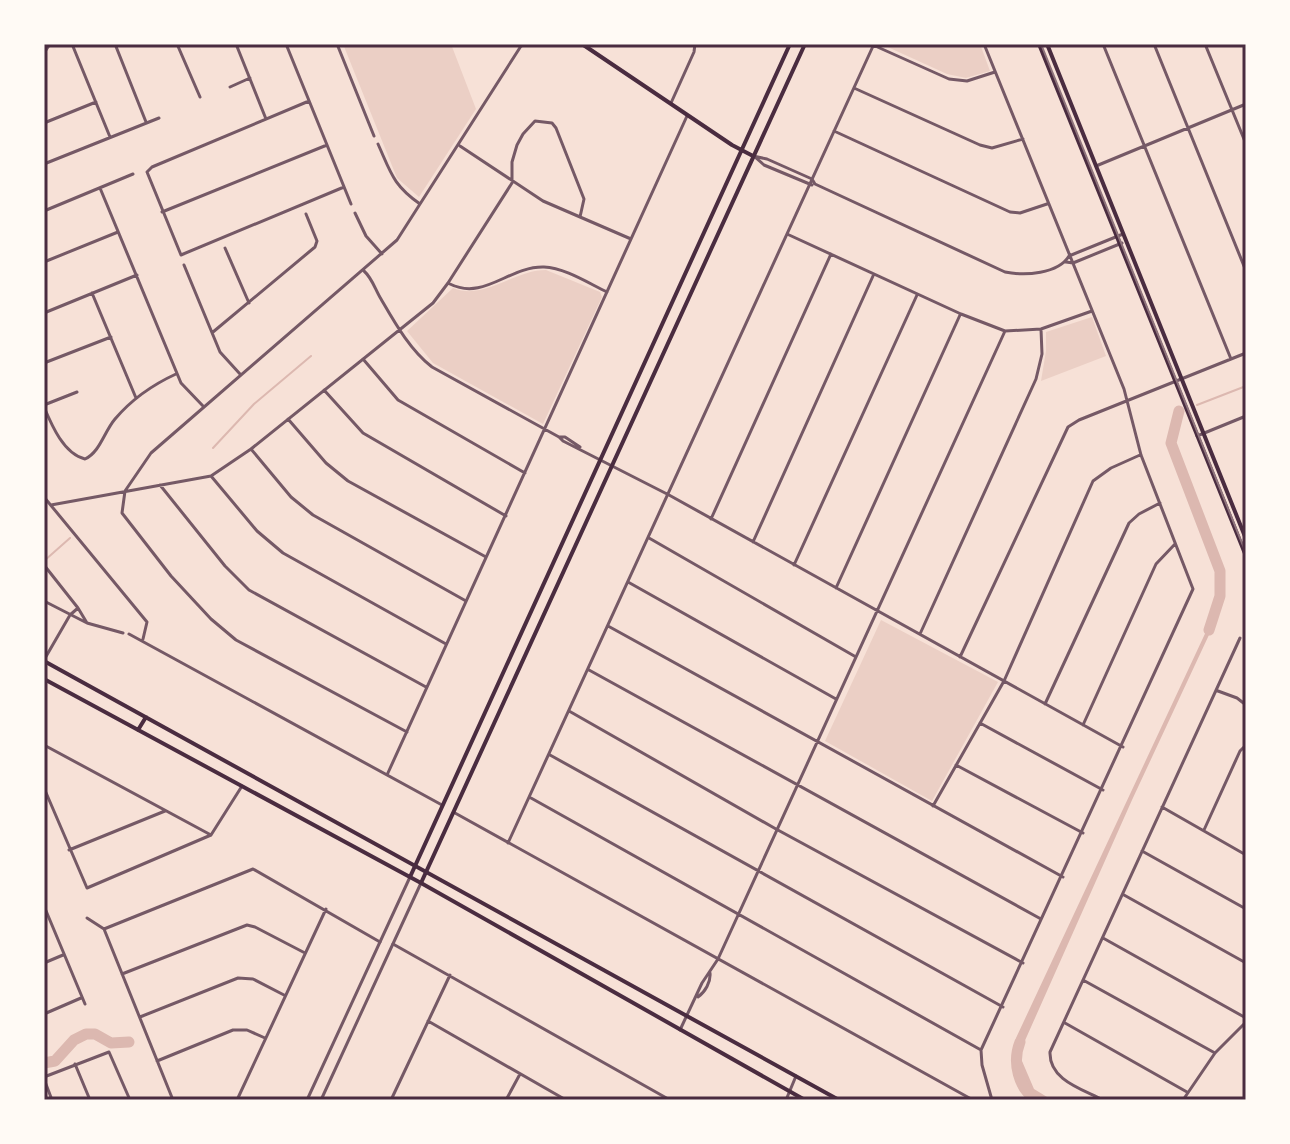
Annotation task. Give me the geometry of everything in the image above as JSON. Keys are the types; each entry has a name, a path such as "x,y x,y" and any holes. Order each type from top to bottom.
{"main road":[{"path":"582,44 687,116 753,156"},
{"path":"410,877 790,44"},
{"path":"421,883 805,44"},
{"path":"1039,44 1175,381 1188,403"},
{"path":"1047,44 1182,379 1197,436 1246,556"},
{"path":"1191,412 1204,433 1246,539"},
{"path":"44,660 839,1100"},
{"path":"44,679 421,883 805,1100"},
{"path":"138,730 146,717"},
{"path":"442,805 453,812"}],"street":[{"path":"44,53 50,44"},
{"path":"72,44 110,137"},
{"path":"115,44 146,123"},
{"path":"177,44 200,97"},
{"path":"236,44 266,119"},
{"path":"286,44 351,204"},
{"path":"337,44 374,136"},
{"path":"670,104 695,44"},
{"path":"508,843 874,44 949,79 967,81 995,72"},
{"path":"984,44 1124,389 1141,455 1193,589 1123,747 981,1050 991,1100"},
{"path":"1103,44 1231,359"},
{"path":"1154,44 1246,271"},
{"path":"1205,44 1246,144"},
{"path":"407,732 236,640 211,619 171,576 126,520 122,506 125,491 151,453 397,240 523,45"},
{"path":"230,87 250,78"},
{"path":"854,88 980,145 992,148 1023,139"},
{"path":"309,101 152,167 147,172 162,212 180,254 184,254 344,187"},
{"path":"44,123 96,102"},
{"path":"1096,166 1246,104"},
{"path":"387,775 687,116"},
{"path":"44,164 159,118"},
{"path":"51,505 211,476 251,449 433,303 512,183 512,162 520,139 535,121 552,123 584,199 580,217"},
{"path":"834,131 1010,212 1020,213 1049,204"},
{"path":"378,144 395,183 420,204"},
{"path":"162,212 327,145"},
{"path":"458,145 543,201 631,239"},
{"path":"753,156 812,179 815,184 1005,272 1031,275 1066,262 1073,263 1126,241"},
{"path":"753,156 764,165 810,185 815,184"},
{"path":"44,211 133,174"},
{"path":"100,188 177,374 188,392 203,406"},
{"path":"355,213 366,236 382,254"},
{"path":"213,332 317,244 306,214"},
{"path":"44,262 119,232"},
{"path":"787,234 1005,331 1041,329 1092,311"},
{"path":"1066,262 1069,256 1123,234"},
{"path":"1103,242 1106,249"},
{"path":"225,248 249,303"},
{"path":"711,519 831,254"},
{"path":"184,265 225,360 240,374"},
{"path":"448,283 471,291 521,270 547,267 607,292"},
{"path":"363,271 370,276 416,353 432,367 1123,747"},
{"path":"753,542 874,274"},
{"path":"44,313 137,275"},
{"path":"92,293 136,398"},
{"path":"794,565 917,294"},
{"path":"836,588 961,314"},
{"path":"920,634 1036,379 1042,354 1041,329"},
{"path":"680,1030 711,978 710,973 1005,331"},
{"path":"44,363 111,337"},
{"path":"960,657 1068,427 1246,353"},
{"path":"363,359 398,400 525,473"},
{"path":"77,392 44,406 52,428 73,454 85,459 95,452 112,423 136,398 177,374"},
{"path":"324,390 363,433 506,516"},
{"path":"1197,436 1246,416"},
{"path":"288,419 326,463 348,481 486,557"},
{"path":"251,449 291,497 313,515 466,601"},
{"path":"933,806 1004,681 1093,481 1111,468 1141,455"},
{"path":"211,476 257,531 283,553 447,644"},
{"path":"160,485 225,566 249,590 427,687"},
{"path":"44,497 147,622 143,640"},
{"path":"1045,704 1129,523 1161,503"},
{"path":"649,538 856,657"},
{"path":"1083,725 1156,564 1176,543"},
{"path":"44,565 87,623"},
{"path":"628,582 836,699"},
{"path":"44,601 87,623 123,633"},
{"path":"44,660 70,615 78,608"},
{"path":"608,626 1063,877"},
{"path":"129,634 442,805"},
{"path":"1103,1100 1062,1078 1052,1068 1050,1052 1240,638"},
{"path":"589,670 1042,920"},
{"path":"1217,690 1246,705"},
{"path":"569,711 776,829 1023,963"},
{"path":"980,723 1103,790"},
{"path":"44,745 211,835"},
{"path":"1204,830 1240,751 1246,745"},
{"path":"550,755 1003,1007"},
{"path":"956,765 1083,833"},
{"path":"44,788 87,888 211,835 242,786"},
{"path":"530,798 981,1050"},
{"path":"1162,807 1246,855"},
{"path":"69,850 165,811"},
{"path":"453,812 973,1100"},
{"path":"1142,851 1246,909"},
{"path":"104,929 253,869 380,942"},
{"path":"307,1100 410,877"},
{"path":"321,1100 421,883"},
{"path":"1123,894 1246,963"},
{"path":"45,909 85,1004"},
{"path":"237,1100 326,909"},
{"path":"87,918 104,929 173,1100"},
{"path":"122,974 247,925 305,953"},
{"path":"1103,938 1246,1020 1215,1053 1183,1100"},
{"path":"393,944 670,1100"},
{"path":"44,963 64,954"},
{"path":"391,1100 450,975"},
{"path":"140,1017 238,978 253,979 285,996"},
{"path":"1083,980 1215,1053"},
{"path":"44,1014 83,998"},
{"path":"428,1021 566,1100"},
{"path":"1063,1023 1187,1092"},
{"path":"157,1061 233,1030 247,1030 265,1038"},
{"path":"52,1100 44,1078 109,1052 130,1100"},
{"path":"75,1064 90,1100"},
{"path":"506,1100 520,1074"},
{"path":"786,1100 796,1076"}],"shaded area":[{"path":"343,44 451,44 476,109 419,197 397,178"},
{"path":"881,44 980,44 990,71 966,78 947,74"},
{"path":"546,270 600,292 602,297 543,424 433,363 407,331 453,288 476,291 534,271"},
{"path":"1092,317 1106,356 1041,381 1046,332"},
{"path":"1214,619 1019,1054 1034,1089 1052,1100 1035,1100 1024,1088 1017,1072 1016,1038"},
{"path":"881,620 998,682 932,801 825,741"}],"waterway":[{"path":"213,448 254,404 311,356"},
{"path":"1197,405 1246,386"},
{"path":"1179,411 1171,443 1220,571 1220,596 1209,630"},
{"path":"44,561 70,538"},
{"path":"44,1063 55,1061 74,1040 86,1034 95,1034 111,1043 129,1042"},
{"path":"1020,1042 1018,1074 1025,1089 1037,1100"}],"railway":[{"path":"1041,44 1246,553"}]}
